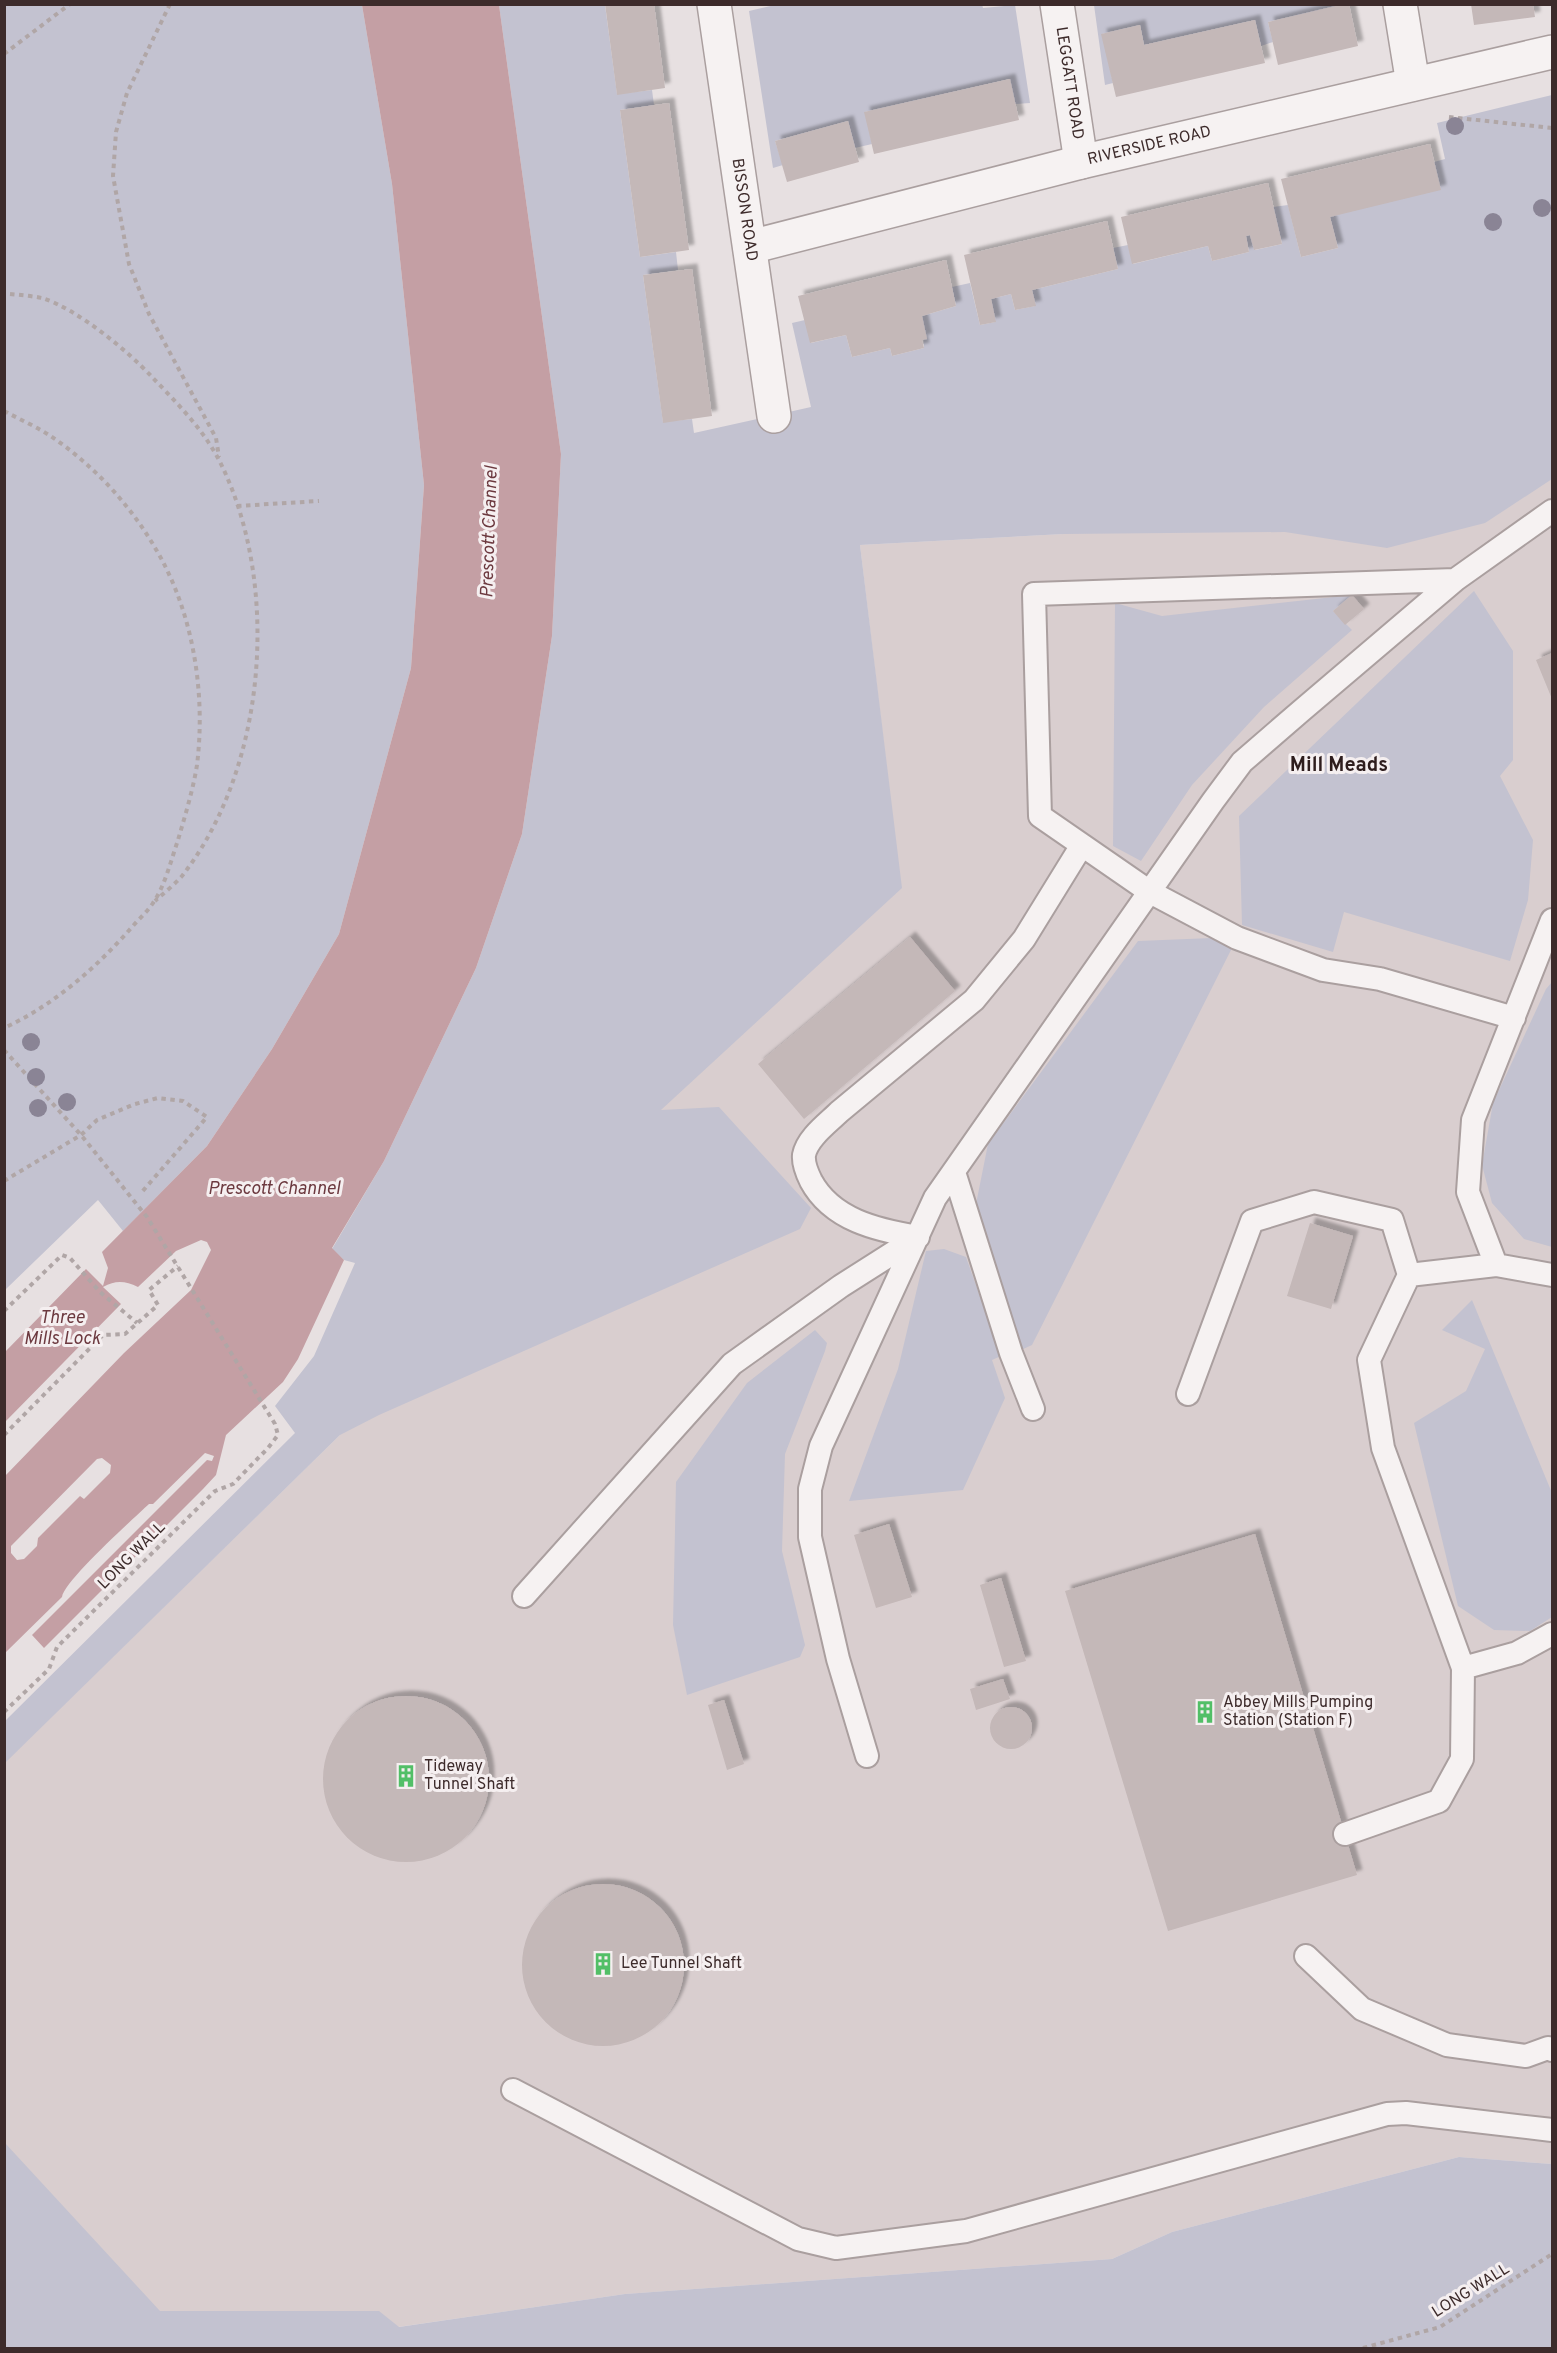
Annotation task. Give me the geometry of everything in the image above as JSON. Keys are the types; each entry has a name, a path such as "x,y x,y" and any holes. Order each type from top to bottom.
{"street":[{"name":"BISSON ROAD","path":"714,4 774,416"},
{"name":"LEGGATT ROAD","path":"1057,4 1081,162"},
{"path":"1400,4 1413,84"},
{"name":"RIVERSIDE ROAD","path":"750,247 1081,162 1552,52"}],"lane":[{"path":"867,1756 838,1659 810,1537 810,1489 821,1446 935,1198 1242,762 1455,580 1552,511"},
{"path":"1455,580 1034,594 1040,816 1150,892 1237,938 1323,970 1380,979 1514,1018"},
{"path":"918,1237 874,1228 838,1211 817,1191 805,1167 804,1155 809,1144 839,1112 974,1000 1024,939 1082,845"},
{"path":"1496,1265 1468,1192 1473,1120 1552,920"},
{"path":"954,1172 1011,1353 1033,1409"},
{"path":"1188,1394 1252,1221 1314,1202 1392,1220 1409,1275 1369,1360 1383,1448 1463,1668 1462,1759 1439,1801 1345,1834"},
{"path":"524,1596 732,1364 841,1286 918,1237"},
{"path":"1409,1275 1496,1265 1552,1275"},
{"path":"1463,1668 1517,1653 1552,1634"},
{"path":"1306,1956 1362,2009 1447,2046 1526,2056 1548,2048 1552,2050"},
{"path":"513,2090 798,2239 836,2248 966,2231 1387,2114 1406,2113 1552,2130"}],"path":[{"path":"4,54 70,4"},
{"path":"4,1028 23,1019 58,996 104,958 154,902 181,877 214,825 242,755 252,708 257,662 257,606 252,562 237,506 220,461 216,438 149,314 129,264 113,176 116,132 127,93 170,4"},
{"path":"1413,84 1419,112 1552,128"},
{"path":"10,294 43,298 79,317 111,339 143,367 172,398 198,429 220,461"},
{"path":"4,411 48,434 91,468 122,500 155,547 179,598 193,649 200,708 197,766 171,862 154,902"},
{"path":"237,506 319,501"},
{"path":"4,1050 81,1135 147,1217 178,1266 149,1290 158,1305 125,1334 103,1335 4,1435"},
{"path":"4,1181 81,1135 97,1120 135,1104 158,1098 183,1101 207,1117 141,1193"},
{"path":"4,1311 62,1255 70,1258 100,1292 137,1323"},
{"name":"LONG WALL","path":"4,1712 49,1669 57,1647 215,1491 233,1484 278,1435 275,1424 178,1266"},
{"name":"LONG WALL","path":"1363,2349 1440,2327 1552,2254"}],"shaded area":[{"path":"779,4 982,4 983,8 1015,5 1030,103 1015,104 1009,79 865,112 872,144 855,148 848,121 775,141 783,165 773,168 749,11"},
{"path":"5,5 362,5 392,184 424,485 411,668 339,934 272,1049 207,1146 123,1231 98,1200 5,1290"},
{"path":"499,5 605,5 617,94 652,90 654,105 620,110 640,257 676,252 678,270 643,275 663,422 692,419 694,433 811,407 792,323 805,320 811,343 846,335 852,357 890,348 892,356 924,348 922,316 956,306 952,287 970,283 980,325 995,322 991,299 1011,294 1015,310 1035,306 1032,290 1118,269 1113,248 1128,245 1133,264 1208,246 1212,261 1249,252 1246,236 1250,235 1255,250 1282,244 1273,207 1288,205 1301,257 1338,248 1330,217 1434,162 1445,159 1437,123 1552,95 1552,479 1485,523 1387,548 1285,532 1064,534 860,545 902,888 661,1110 719,1107 811,1208 800,1229 379,1415 340,1435 5,1763 5,1721 295,1433 275,1406 314,1356 355,1263 344,1260 332,1249 384,1161 476,968 522,834 552,636 561,454"},
{"path":"1094,5 1344,5 1268,22 1273,42 1261,46 1255,20 1144,45 1140,25 1102,34 1113,83 1105,85"},
{"path":"1552,228 1552,2164 1459,2157 1172,2232 1112,2259 625,2294 398,2327 4,2335 4,1763 340,1435 356,1371 901,888 860,545 1064,534"},
{"path":"1474,591 1513,651 1513,760 1500,776 1533,840 1528,900 1510,961 1344,912 1333,952 1242,925 1239,816"},
{"path":"1352,595 1333,611 1352,630 1264,707 1192,785 1141,861 1113,846 1115,603 1162,616"},
{"path":"1212,938 1232,948 1032,1345 1021,1350 976,1204 988,1144 1138,941"},
{"path":"1552,982 1552,1247 1524,1239 1492,1203 1482,1165 1493,1103 1546,989"},
{"path":"944,1249 966,1257 1001,1356 992,1360 1005,1398 963,1490 849,1501 898,1369 926,1251"},
{"path":"1472,1300 1552,1493 1552,1617 1530,1631 1494,1630 1458,1606 1414,1423 1466,1391 1485,1349 1442,1330"},
{"path":"815,1330 827,1343 785,1454 782,1551 805,1645 800,1657 687,1695 673,1625 676,1482 747,1383"},
{"path":"5,2143 160,2311 379,2311 399,2327 625,2294 1112,2259 1172,2232 1459,2157 1552,2164 1552,2348 5,2348"}],"water":[{"name":"Prescott Channel","path":"362,5 499,5 561,454 552,636 522,834 476,968 384,1161 332,1248 344,1260 298,1359 283,1382 226,1435 216,1475 203,1489 44,1648 32,1635 207,1460 212,1461 214,1456 205,1453 153,1504 149,1504 100,1550 74,1578 62,1597 5,1653 5,1476 124,1353 191,1290 211,1250 207,1242 201,1240 176,1251 138,1287 120,1282 103,1287 121,1304 5,1422 5,1352 86,1269 103,1286 108,1268 102,1252 207,1146 272,1049 339,934 411,668 424,485 392,184","holes":["102,1458 111,1465 110,1473 84,1499 80,1496 38,1538 37,1546 24,1559 17,1560 11,1553 11,1546 97,1459"]}],"building":[{"path":"605,4 654,4 665,88 617,95"},
{"path":"1349,4 1358,46 1278,65 1268,22"},
{"path":"1471,4 1533,4 1535,17 1474,25"},
{"path":"1255,20 1265,63 1116,97 1101,34 1140,25 1144,45"},
{"path":"1010,79 1019,120 874,154 864,112"},
{"path":"669,103 689,250 640,257 620,110"},
{"path":"848,121 859,162 787,182 775,141"},
{"path":"1430,144 1441,190 1330,217 1338,248 1301,257 1281,179"},
{"path":"1268,183 1282,244 1254,250 1250,235 1246,236 1249,252 1212,261 1208,246 1132,264 1121,217"},
{"path":"1107,221 1118,269 1032,290 1036,306 1015,310 1011,294 991,299 996,322 980,325 964,255"},
{"path":"946,260 956,306 922,316 927,339 922,340 924,348 892,356 890,348 852,357 846,335 810,343 798,296"},
{"path":"692,269 712,416 663,423 643,275"},
{"path":"1352,595 1364,609 1345,625 1333,611"},
{"path":"1552,653 1552,699 1536,660"},
{"path":"910,937 955,991 804,1119 758,1064"},
{"path":"1310,1223 1353,1236 1331,1309 1287,1296"},
{"path":"889,1524 912,1597 876,1608 854,1535"},
{"name":"Abbey Mills Pumping Station (Station F)","path":"1255,1534 1357,1875 1168,1931 1065,1591"},
{"path":"1001,1578 1026,1661 1004,1667 980,1585"},
{"path":"1003,1679 1010,1699 976,1710 970,1689"},
{"name":"Tideway Tunnel Shaft","path":"406,1696 438,1703 452,1710 464,1721 475,1733 482,1747 489,1779 482,1811 475,1825 464,1837 452,1848 438,1855 406,1862 374,1855 360,1848 348,1837 337,1825 330,1811 323,1779 330,1747 337,1733 348,1721 360,1710 374,1703"},
{"path":"724,1700 744,1764 727,1770 708,1705"},
{"path":"1011,1707 1026,1713 1032,1728 1026,1743 1011,1749 996,1743 990,1728 996,1713"},
{"name":"Lee Tunnel Shaft","path":"603,1884 619,1885 634,1890 648,1897 660,1908 671,1920 678,1934 683,1949 683,1981 678,1996 671,2010 660,2022 648,2033 634,2040 619,2045 603,2046 587,2045 572,2040 558,2033 546,2022 535,2010 528,1996 523,1981 522,1965 523,1949 528,1934 535,1920 546,1908 558,1897 572,1890 587,1885"}],"place":[{"name":"Abbey Mills Pumping Station (Station F)","path":"1205,1712"},
{"name":"Tideway Tunnel Shaft","path":"406,1776"},
{"name":"Lee Tunnel Shaft","path":"603,1964"}],"district":[{"name":"Mill Meads","path":"1339,766"}],"water label":[{"name":"Three Mills Lock","path":"62,1328"}]}
